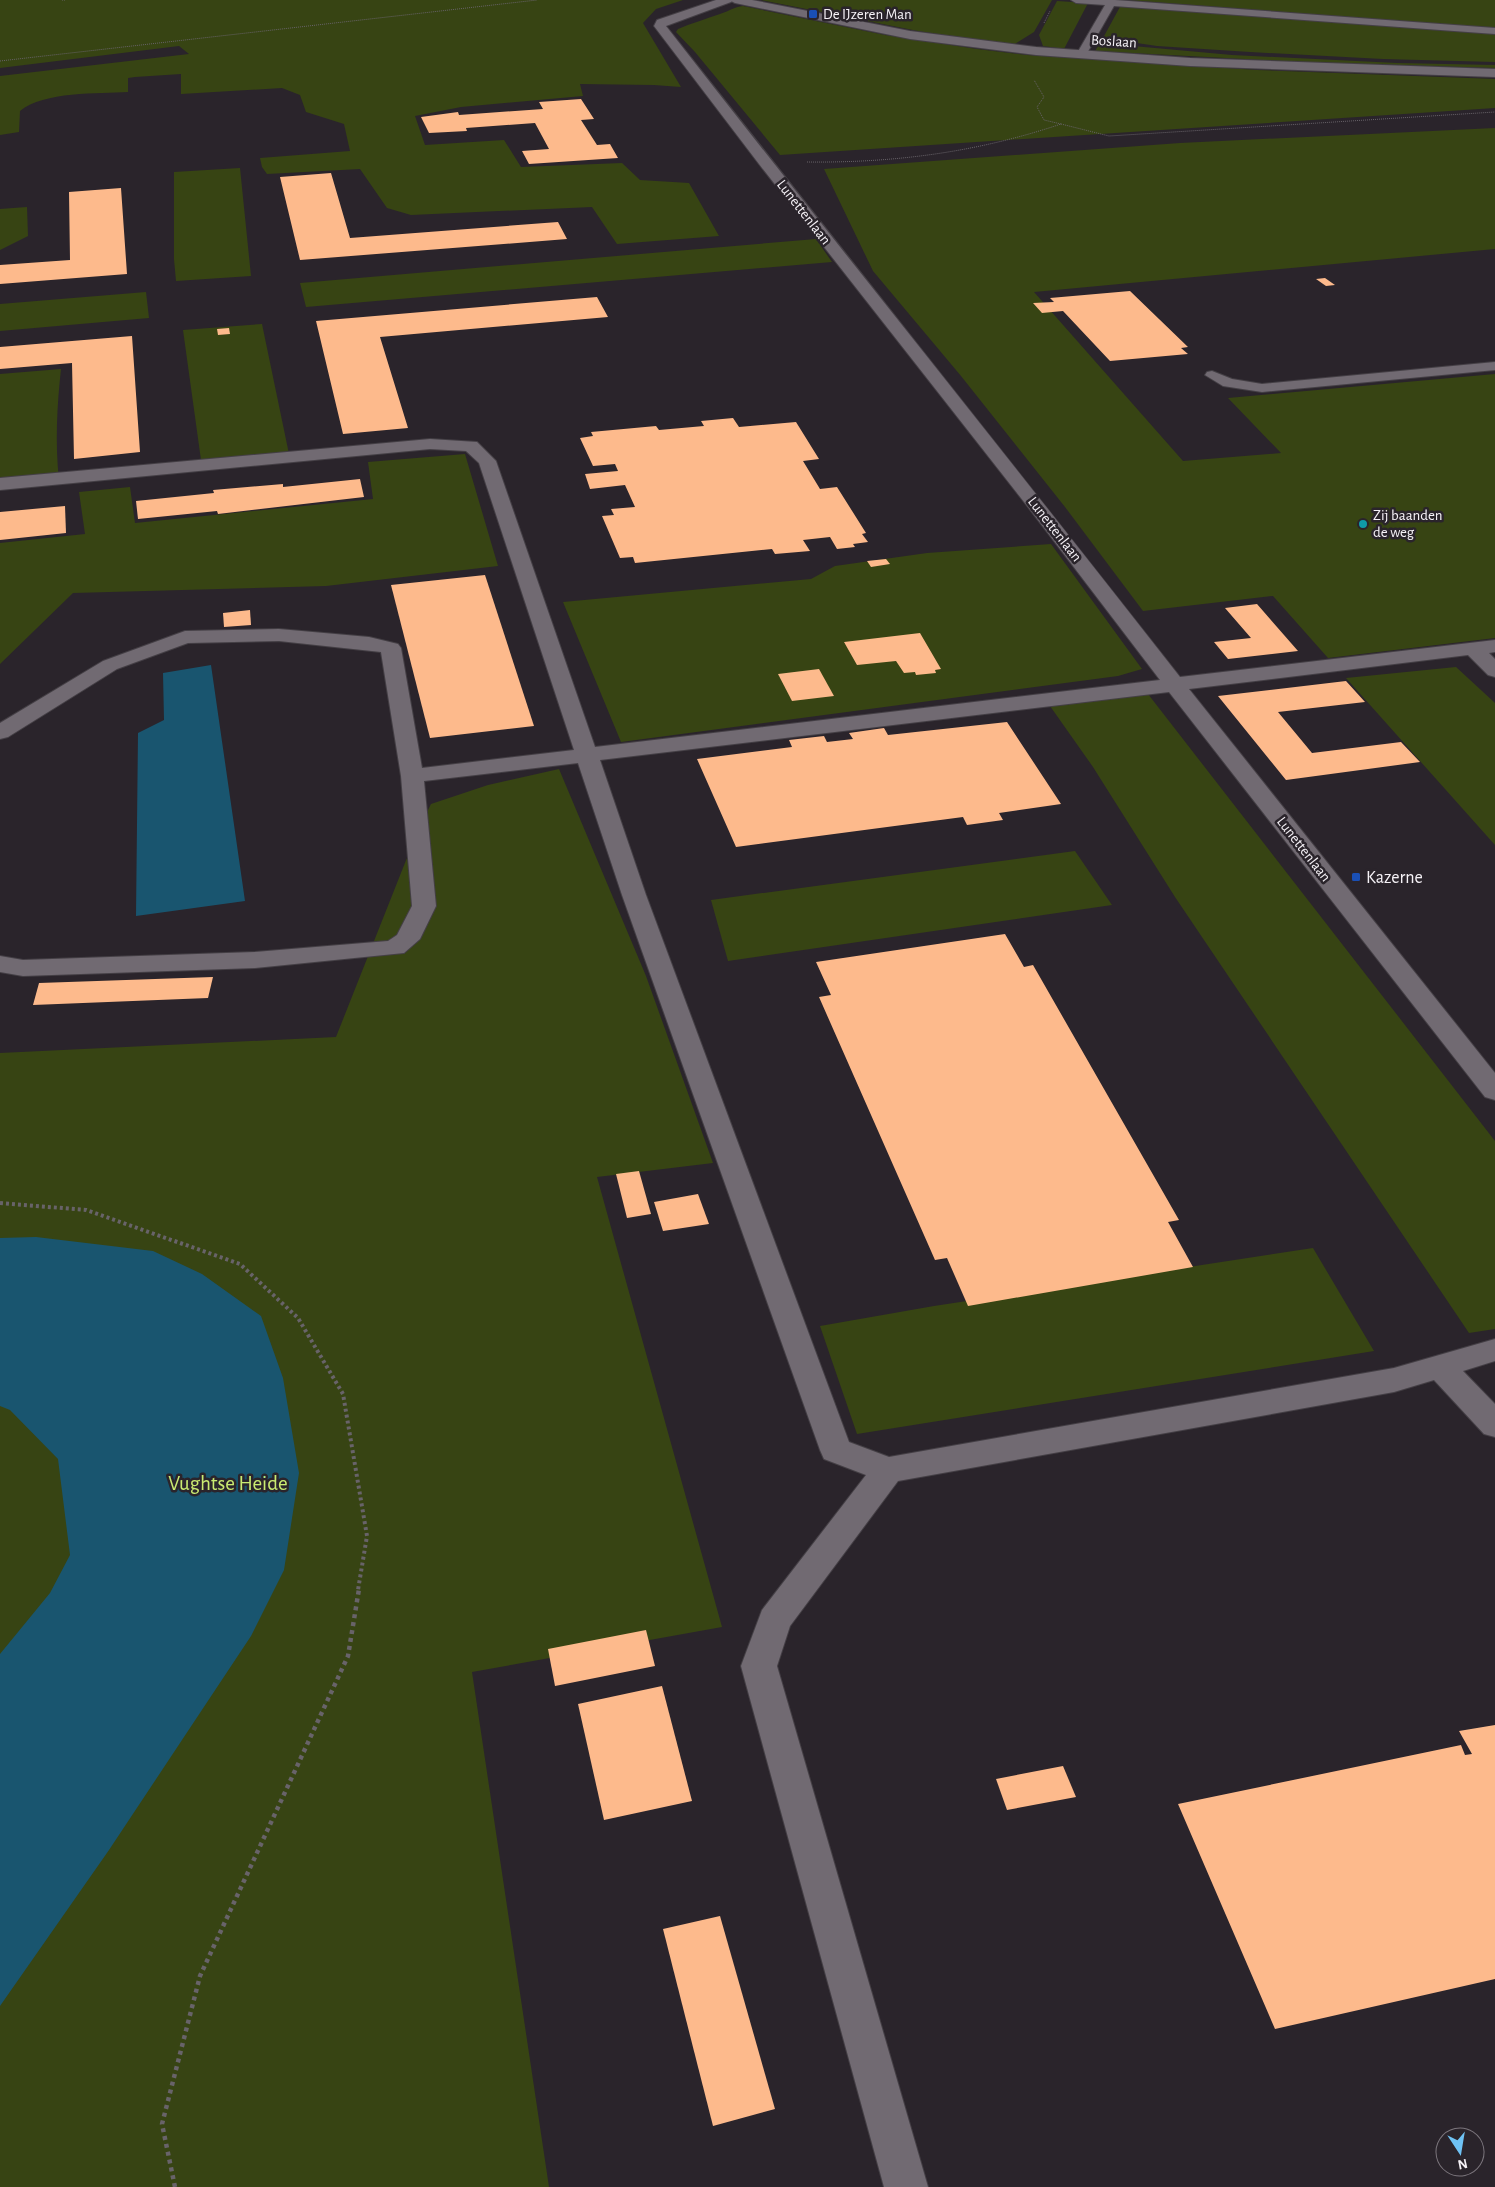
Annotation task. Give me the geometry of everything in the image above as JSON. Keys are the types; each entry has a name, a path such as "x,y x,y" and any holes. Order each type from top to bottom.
{"street":[{"name":"Lunettenlaan","path":"727,0 672,17 661,22 660,26 1495,1091"},
{"name":"Boslaan","path":"735,0 910,36 1036,51 1291,66 1495,73"},
{"path":"0,484 430,444 471,446 487,461 634,895 836,1450 888,1470 1394,1380 1495,1350"},
{"path":"0,732 110,665 185,637 279,635 369,643 391,648 412,776 424,906 407,939 395,948 255,960 23,968 0,964"},
{"path":"412,776 1495,646"},
{"path":"1473,648 1495,671"},
{"path":"1441,1367 1495,1426"},
{"path":"888,1470 774,1620 758,1666 906,2187"}],"lane":[{"path":"1076,0 1110,1 1495,31"},
{"path":"1080,55 1110,1"},
{"path":"1212,375 1228,383 1269,388 1495,366"}],"path":[{"path":"0,61 537,0"},
{"path":"1042,27 1050,9"},
{"path":"1036,51 1028,72 1044,97 1037,108 1044,120 1108,136 1495,112"},
{"path":"764,161 831,163 925,156 994,144 1062,124"},
{"path":"0,1203 86,1210 240,1264 298,1318 343,1394 367,1536 348,1656 200,1976 162,2124 175,2187"}],"green space":[{"path":"0,0 683,0 656,9 643,23 681,87 580,84 583,96 461,107 415,116 425,145 504,140 521,167 622,163 640,180 689,183 719,236 617,244 592,207 411,215 387,208 360,169 267,174 262,167 260,158 350,151 344,124 306,112 300,95 282,88 181,94 181,74 128,78 128,92 72,95 43,100 30,105 20,111 19,132 0,135 0,76 189,54 179,46 0,68"},
{"path":"761,0 1052,0 1034,32 1013,45 918,31"},
{"path":"1127,0 1495,0 1495,28"},
{"path":"1057,1 1088,3 1064,49 1043,46 1039,35"},
{"path":"1121,5 1495,34 1495,62 1383,59 1250,52 1157,46 1103,38"},
{"path":"743,6 885,35 1027,55 1257,70 1495,79 1495,108 780,155 695,52 676,32 683,27"},
{"path":"1100,43 1232,55 1397,63 1495,65 1495,68 1301,62 1095,51"},
{"path":"1495,128 1495,249 1034,292 1183,461 1281,453 1228,398 1495,374 1495,638 1328,658 1273,596 1143,611 1065,507 961,376 873,271 824,169 1180,143"},
{"path":"240,168 251,276 176,281 174,259 174,172"},
{"path":"27,207 28,236 0,250 0,209"},
{"path":"816,239 832,262 306,307 300,283"},
{"path":"146,292 149,318 0,331 0,304"},
{"path":"262,324 289,454 201,460 183,330"},
{"path":"61,369 57,424 59,480 0,484 0,374"},
{"path":"465,454 498,566 326,586 73,593 0,664 0,543 85,534 79,492 130,487 135,523 373,499 368,462"},
{"path":"1051,544 1142,669 1118,676 621,742 563,602 811,579 835,566 927,553"},
{"path":"1456,667 1495,703 1495,845 1346,678"},
{"path":"1148,694 1495,1141 1495,1329 1469,1333 1175,897 1093,767 1050,706"},
{"name":"Vughtse Heide","path":"559,769 646,976 713,1163 597,1177 722,1627 472,1672 549,2187 0,2187 0,1053 336,1037 418,830 431,804 488,785"},
{"path":"1075,851 1112,905 728,961 711,900"},
{"path":"1313,1248 1374,1351 857,1434 820,1326 934,1306"}],"water":[{"path":"211,665 245,901 136,916 138,733 164,720 163,673"},
{"path":"36,1237 153,1251 202,1274 261,1316 283,1378 299,1473 284,1570 251,1636 109,1850 0,2006 0,1654 50,1593 70,1555 58,1459 10,1410 0,1406 0,1238"}],"building":[{"path":"581,99 594,119 581,120 597,145 610,144 618,158 529,164 522,151 549,149 535,123 466,128 467,131 429,133 421,117 458,112 459,115 543,109 539,102"},
{"path":"331,173 350,238 558,222 567,239 300,260 280,177"},
{"path":"121,188 127,274 0,284 0,265 70,260 69,192"},
{"path":"1325,278 1335,285 1326,286 1316,279"},
{"path":"1130,291 1188,347 1181,348 1188,354 1110,361 1063,311 1042,313 1033,303 1054,302 1050,298"},
{"path":"597,297 608,317 380,337 408,428 343,434 316,321"},
{"path":"229,328 230,334 218,335 217,329"},
{"path":"132,336 140,452 74,459 72,363 0,369 0,347"},
{"path":"733,418 739,427 796,422 819,459 803,461 820,489 837,487 866,533 862,534 868,542 853,544 855,547 837,549 830,537 803,540 810,551 775,554 772,549 635,563 633,557 620,558 602,516 614,515 611,509 635,507 625,485 590,489 585,474 618,471 615,464 593,466 580,438 593,436 591,432 656,426 659,430 704,426 701,421"},
{"path":"360,479 364,497 218,514 217,511 138,519 136,501 214,493 213,490 283,484 283,487"},
{"path":"65,506 66,533 0,540 0,512"},
{"path":"886,559 890,564 871,567 867,561"},
{"path":"485,575 534,726 430,738 391,585"},
{"path":"1257,604 1298,651 1228,659 1214,642 1251,638 1225,608"},
{"path":"250,610 251,625 224,627 223,613"},
{"path":"920,633 941,669 935,670 936,673 916,675 915,672 904,673 896,661 857,665 844,642"},
{"path":"819,669 834,696 792,701 778,674"},
{"path":"1346,681 1365,702 1278,712 1312,753 1401,742 1420,762 1286,780 1218,696"},
{"path":"1007,722 1061,804 999,813 1003,820 967,825 963,817 736,847 697,759 792,747 789,740 824,736 827,742 853,739 849,733 884,728 888,735"},
{"path":"1005,934 1024,967 1033,965 1179,1220 1168,1222 1193,1267 968,1306 947,1258 935,1260 819,997 831,995 816,962"},
{"path":"213,977 208,998 33,1005 39,983"},
{"path":"639,1171 651,1214 627,1218 616,1174"},
{"path":"698,1194 709,1224 663,1231 654,1202"},
{"path":"646,1630 655,1666 555,1686 548,1649"},
{"path":"662,1686 692,1801 604,1820 578,1704"},
{"path":"1495,1725 1495,1979 1275,2029 1178,1804 1461,1745 1465,1755 1472,1754 1459,1731"},
{"path":"1063,1766 1076,1797 1007,1810 996,1779"},
{"path":"720,1916 775,2109 713,2126 663,1929"}],"place":[{"name":"De IJzeren Man","path":"813,14"},
{"name":"Zij baanden de weg","path":"1363,524"},
{"name":"Kazerne","path":"1356,877"}]}
